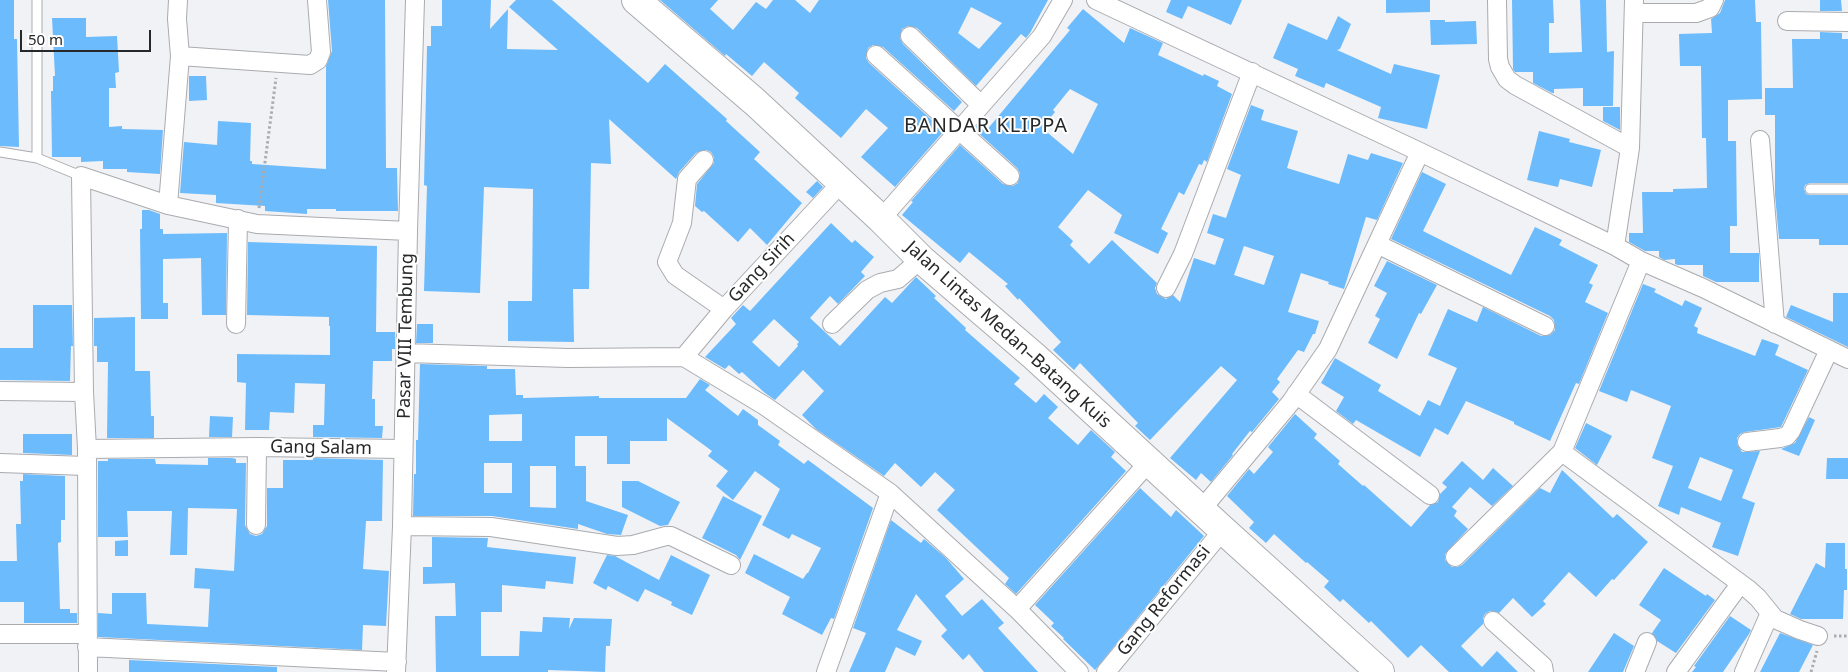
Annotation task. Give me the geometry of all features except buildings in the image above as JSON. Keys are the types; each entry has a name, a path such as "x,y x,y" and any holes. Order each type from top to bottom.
{"highway":[{"name":"Jalan Lintas Medan–Batang Kuis","path":"636,0 755,102 842,182 921,259 1034,356 1222,530 1380,672"}],"street":[{"path":"168,205 180,56 177,19 178,0"},
{"path":"180,56 310,65 318,60 321,52 317,0"},
{"name":"Pasar VIII Tembung","path":"397,667 415,0"},
{"path":"881,219 958,129 1042,36 1063,0"},
{"path":"1096,0 1420,152 1615,246 1640,261 1703,288 1848,359"},
{"path":"1497,0 1498,59 1507,79 1630,148"},
{"path":"1615,246 1630,148 1634,7 1696,14 1710,8 1714,0"},
{"path":"1786,21 1848,22"},
{"path":"910,36 981,105"},
{"path":"876,55 1010,176"},
{"path":"1166,288 1183,254 1252,72"},
{"path":"1760,140 1775,324"},
{"path":"1201,510 1296,394 1328,349 1420,152"},
{"path":"704,160 687,179 682,223 667,262 675,274 724,309"},
{"path":"88,672 81,176 168,205 258,224 408,231"},
{"name":"Gang Sirih","path":"684,356 724,309 842,182"},
{"path":"236,324 238,219"},
{"path":"1377,244 1544,326"},
{"path":"832,324 868,290 880,283 898,278 921,259"},
{"path":"1455,557 1562,452 1640,261"},
{"path":"1748,442 1780,438 1786,436 1791,431 1829,350"},
{"path":"406,353 568,358 684,356 766,406 890,493 1017,609 1080,672"},
{"path":"0,391 84,392"},
{"path":"1296,394 1430,495"},
{"path":"0,463 257,447"},
{"name":"Gang Salam","path":"256,525 257,447 403,449"},
{"path":"1562,452 1740,584 1758,598 1770,614 1782,623 1818,636"},
{"path":"1017,609 1148,462"},
{"path":"826,672 890,493"},
{"path":"402,526 491,526 617,546 633,545 671,536 731,565"},
{"name":"Gang Reformasi","path":"1106,672 1222,530"},
{"path":"1676,672 1740,584"},
{"path":"1744,672 1770,614"},
{"path":"1494,621 1543,666 1544,672"},
{"path":"0,634 397,667"},
{"path":"1635,672 1647,642"}],"lane":[{"path":"36,0 37,158"},
{"path":"0,152 37,158 81,176"},
{"path":"1810,189 1848,189"}],"path":[{"path":"258,224 278,62"}],"district":[{"name":"BANDAR KLIPPA","path":"986,126"}]}
